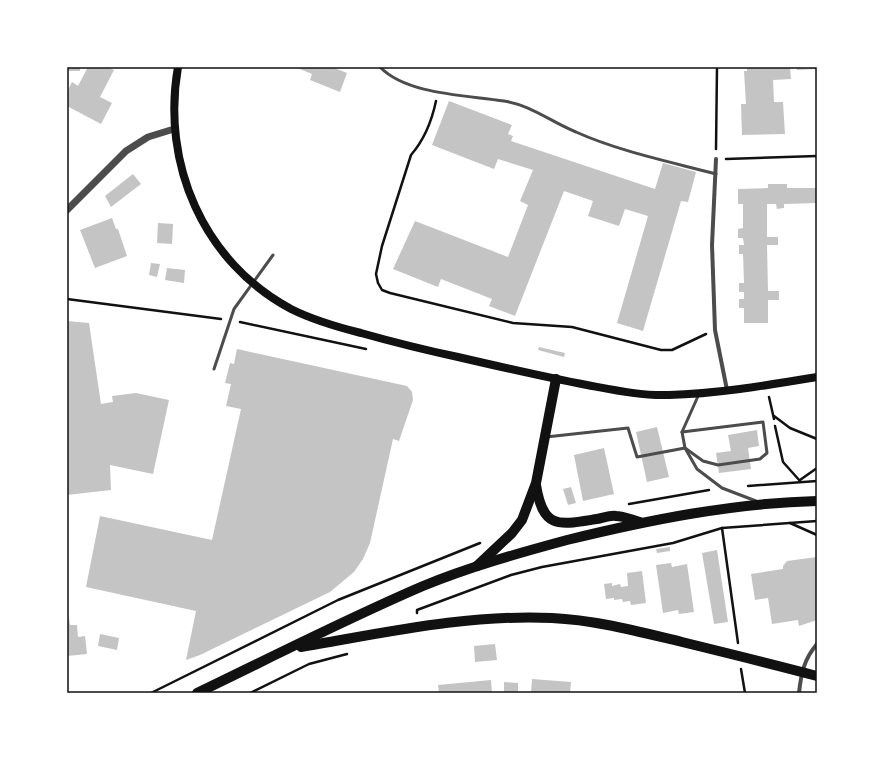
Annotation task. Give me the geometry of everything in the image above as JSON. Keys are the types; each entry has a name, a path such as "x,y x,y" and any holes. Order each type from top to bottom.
{"main road":[{"path":"178,67 173,95 174,129 180,163 193,205 200,218 229,258 254,284 291,309 327,324 394,343 556,379 641,394 668,395 700,393 815,377"},
{"path":"475,568 512,533 522,520 536,483 556,379"},
{"path":"536,483 541,508 545,515 554,522 575,522 616,516 644,523"},
{"path":"197,693 424,586 544,546 695,513 763,504 817,501"},
{"path":"287,650 459,621 511,617 553,618 594,622 817,676"}],"street":[{"path":"67,210 126,151 148,137 174,129"},
{"path":"716,159 712,245 715,330 726,390"},
{"path":"799,693 802,672 808,654 817,644"}],"lane":[{"path":"380,67 390,77 438,92 505,101 537,112 576,132 645,155 716,174"},
{"path":"214,369 234,309 254,284 273,255"},
{"path":"700,393 682,432 685,448 697,469 722,488 763,504"},
{"path":"682,432 763,422 767,453 760,459 718,465 702,462 685,448"},
{"path":"544,437 628,428 637,457 685,448"}],"path":[{"path":"717,67 716,159 817,156"},
{"path":"438,92 432,118 417,148 411,155 382,246 376,274 378,283 382,290 513,323 572,327 661,350 672,350 715,330"},
{"path":"67,298 230,320"},
{"path":"762,398 769,397 783,462 800,481"},
{"path":"773,416 790,428 817,438"},
{"path":"800,481 817,468"},
{"path":"745,486 817,481"},
{"path":"622,505 722,488"},
{"path":"418,616 417,610 511,575 542,567 673,543 722,528 817,520"},
{"path":"789,522 817,535"},
{"path":"722,528 738,638 738,656 745,693"},
{"path":"151,693 338,600 483,542"},
{"path":"251,693 309,664 353,653"}],"building":[{"path":"67,67 80,67 80,71 67,71"},
{"path":"88,67 107,67 114,70 100,97 112,103 101,124 67,106 67,92 72,82 78,86"},
{"path":"295,67 332,67 347,73 340,92 310,80 312,74"},
{"path":"747,67 790,67 791,79 773,80 774,102 783,102 785,134 742,135 741,104 746,104 744,71 747,71"},
{"path":"797,67 817,67 817,69 797,70"},
{"path":"449,101 512,125 508,134 513,136 511,141 655,189 663,163 696,172 688,202 681,201 643,331 617,323 648,216 625,209 619,226 588,216 593,201 564,191 515,316 489,306 492,299 441,279 438,287 393,269 415,221 508,257 528,205 520,201 533,170 498,159 494,169 432,145"},
{"path":"133,174 141,184 111,207 105,196"},
{"path":"768,184 787,184 787,188 817,188 817,203 784,204 784,208 777,209 776,204 767,204 767,237 778,237 778,245 767,245 768,291 779,291 779,300 768,300 768,323 744,323 744,308 739,308 739,299 744,299 744,292 739,292 739,283 744,283 743,254 739,254 739,245 744,245 743,238 738,238 738,229 743,228 743,204 738,204 738,189 768,188"},
{"path":"112,218 116,229 118,229 127,256 95,268 80,230"},
{"path":"158,223 173,224 172,244 157,243"},
{"path":"151,263 160,264 157,277 149,275"},
{"path":"167,268 185,270 184,283 165,280"},
{"path":"67,321 89,323 101,404 113,402 112,396 136,393 169,400 153,474 110,465 111,490 67,495"},
{"path":"539,347 565,353 564,357 538,350"},
{"path":"237,349 407,386 412,392 413,400 399,441 393,439 370,543 363,559 354,572 330,592 200,655 186,660 196,611 86,587 100,516 212,540 241,409 226,406 231,384 225,383 230,363 234,364"},
{"path":"657,427 669,477 647,482 636,432"},
{"path":"757,430 759,446 748,448 751,469 719,473 716,453 731,451 728,435"},
{"path":"604,448 614,494 583,501 574,455"},
{"path":"571,487 576,503 568,505 563,489"},
{"path":"670,547 670,551 657,553 656,549"},
{"path":"717,550 728,622 714,624 702,553"},
{"path":"817,557 817,620 799,626 798,620 772,624 768,598 755,600 751,574 783,569 783,566 787,561"},
{"path":"671,563 672,567 687,564 694,612 679,614 678,610 663,613 656,565"},
{"path":"642,571 646,603 631,605 630,601 623,602 622,599 606,599 604,584 612,583 612,586 620,584 621,587 628,586 627,573"},
{"path":"69,618 70,625 77,625 78,637 85,636 87,654 67,656 67,619"},
{"path":"100,634 119,638 117,650 98,646"},
{"path":"495,644 497,660 475,662 474,646"},
{"path":"532,679 571,682 570,693 531,693"},
{"path":"491,680 492,693 439,693 438,685"},
{"path":"504,682 518,683 518,693 504,693"}]}
